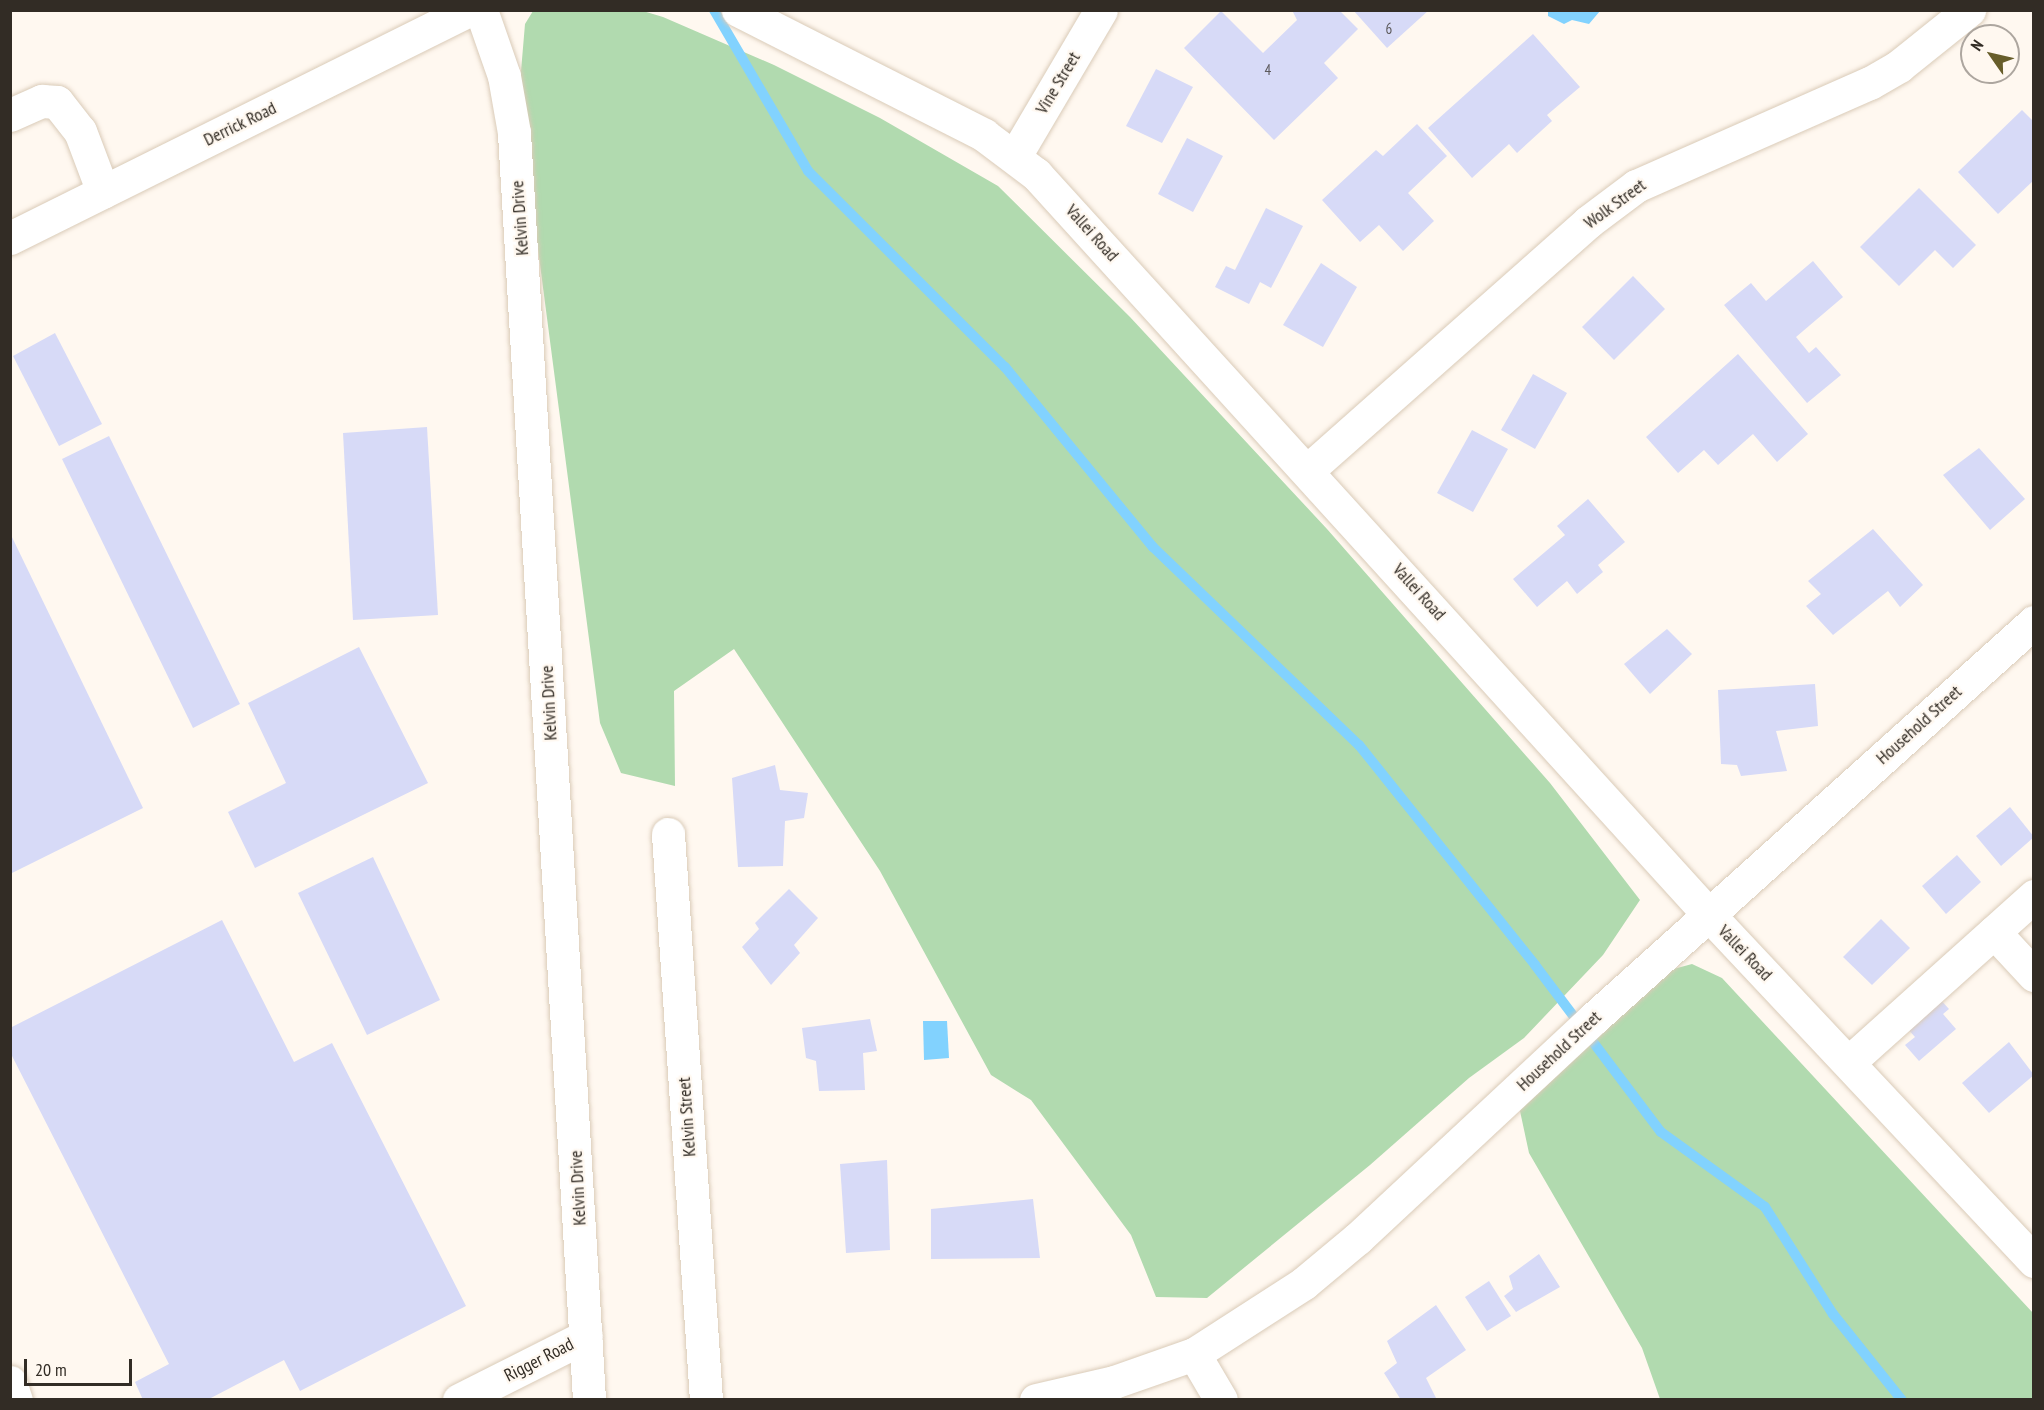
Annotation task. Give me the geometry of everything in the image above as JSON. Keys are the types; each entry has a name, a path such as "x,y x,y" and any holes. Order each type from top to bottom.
{"street":[{"name":"Derrick Road","path":"10,238 469,10"},
{"name":"Kelvin Drive","path":"481,10 504,76 514,133 588,1400"},
{"name":"Vallei Road","path":"738,10 939,111 1016,156 1056,194 1709,915 2034,1261"},
{"name":"Vine Street","path":"1016,156 1101,10"},
{"name":"Wolk Street","path":"1308,470 1588,222 1636,186 1870,83 1899,66 1969,10"},
{"path":"10,115 42,101 57,102 80,131 103,192"},
{"name":"Household Street","path":"1036,1400 1114,1382 1194,1354 1304,1283 1358,1238 1594,1018 2034,622"},
{"name":"Kelvin Street","path":"668,834 706,1400"},
{"path":"1849,1062 2034,896"},
{"path":"1994,932 2034,975"},
{"name":"Rigger Road","path":"459,1400 586,1336"},
{"path":"1194,1354 1221,1400"},
{"path":"10,1382 16,1400"}],"green space":[{"path":"533,11 643,11 663,17 774,65 880,118 998,186 1130,317 1327,529 1550,783 1640,900 1603,955 1524,1038 1469,1078 1370,1165 1207,1298 1156,1297 1131,1235 1031,1100 991,1075 880,871 734,649 674,691 675,786 621,773 600,723 525,150 520,83 525,24"},
{"path":"1692,964 1722,978 2033,1313 2033,1399 1660,1399 1642,1348 1529,1153 1517,1097 1655,974"}],"water":[{"path":"1548,10 1600,11 1589,24 1572,20 1564,24 1548,16"},
{"path":"923,1021 947,1021 949,1058 924,1060"}],"building":[{"path":"1292,10 1339,10 1358,29 1324,63 1338,78 1274,140 1184,48 1221,11 1263,53 1297,20"},
{"path":"1353,10 1429,10 1387,48"},
{"path":"1533,34 1580,87 1547,115 1552,121 1517,153 1509,144 1472,178 1428,128"},
{"path":"1156,69 1193,87 1162,143 1126,126"},
{"path":"2022,110 2034,122 2034,180 1998,214 1958,172"},
{"path":"1417,124 1447,156 1408,193 1434,221 1403,251 1379,225 1360,242 1322,200 1376,150 1383,156"},
{"path":"1187,138 1223,156 1193,212 1158,194"},
{"path":"1919,188 1976,245 1953,268 1935,250 1899,286 1860,247"},
{"path":"1266,208 1303,226 1271,288 1260,282 1249,304 1215,287 1226,266 1235,270"},
{"path":"1813,261 1843,297 1796,337 1809,353 1816,347 1841,375 1807,403 1724,305 1751,283 1766,301"},
{"path":"1321,263 1357,287 1323,347 1283,325"},
{"path":"1633,276 1665,309 1614,360 1582,327"},
{"path":"55,333 102,424 59,446 13,356"},
{"path":"1738,354 1808,434 1777,462 1753,434 1718,465 1704,450 1678,473 1646,437"},
{"path":"1533,374 1567,393 1535,449 1501,430"},
{"path":"427,427 438,615 353,620 343,433"},
{"path":"1472,430 1508,449 1473,512 1437,493"},
{"path":"109,436 240,704 193,728 62,459"},
{"path":"1979,448 2025,499 1990,530 1943,475"},
{"path":"1588,499 1625,542 1598,565 1603,572 1577,594 1567,581 1537,607 1513,579 1565,535 1557,526"},
{"path":"1873,529 1923,585 1900,607 1888,591 1833,635 1806,606 1821,594 1808,581"},
{"path":"10,533 143,808 10,874"},
{"path":"1667,629 1692,654 1650,694 1624,664"},
{"path":"359,647 428,783 255,868 228,812 286,783 248,703"},
{"path":"1815,684 1818,726 1776,731 1787,771 1741,776 1737,765 1721,764 1718,690"},
{"path":"775,765 780,790 808,793 804,818 785,821 783,866 738,867 732,778"},
{"path":"2010,807 2034,837 2001,866 1976,836"},
{"path":"1957,855 1981,882 1946,914 1922,886"},
{"path":"373,857 440,1000 367,1035 298,893"},
{"path":"789,889 818,918 794,945 800,953 771,985 742,947 759,929 755,923"},
{"path":"1881,919 1910,948 1872,985 1843,957"},
{"path":"222,920 294,1062 332,1043 466,1306 300,1391 284,1360 207,1400 143,1400 135,1382 169,1364 10,1052 10,1028"},
{"path":"1939,998 1949,1009 1943,1014 1956,1029 1919,1061 1905,1045 1915,1037 1906,1027"},
{"path":"870,1019 877,1051 863,1053 865,1090 819,1091 816,1061 806,1058 802,1028"},
{"path":"2009,1042 2034,1075 1989,1113 1962,1083"},
{"path":"887,1160 890,1250 846,1253 840,1164"},
{"path":"1033,1199 1040,1258 931,1259 931,1209"},
{"path":"1539,1254 1560,1287 1516,1312 1504,1296 1513,1289 1509,1276"},
{"path":"1489,1281 1511,1316 1487,1331 1465,1297"},
{"path":"1436,1305 1466,1350 1426,1378 1437,1400 1401,1400 1384,1373 1397,1363 1387,1341"}],"waterway":[{"path":"714,10 808,171 1005,367 1153,547 1359,745 1535,965 1661,1132 1765,1207 1833,1314 1902,1400"}]}
